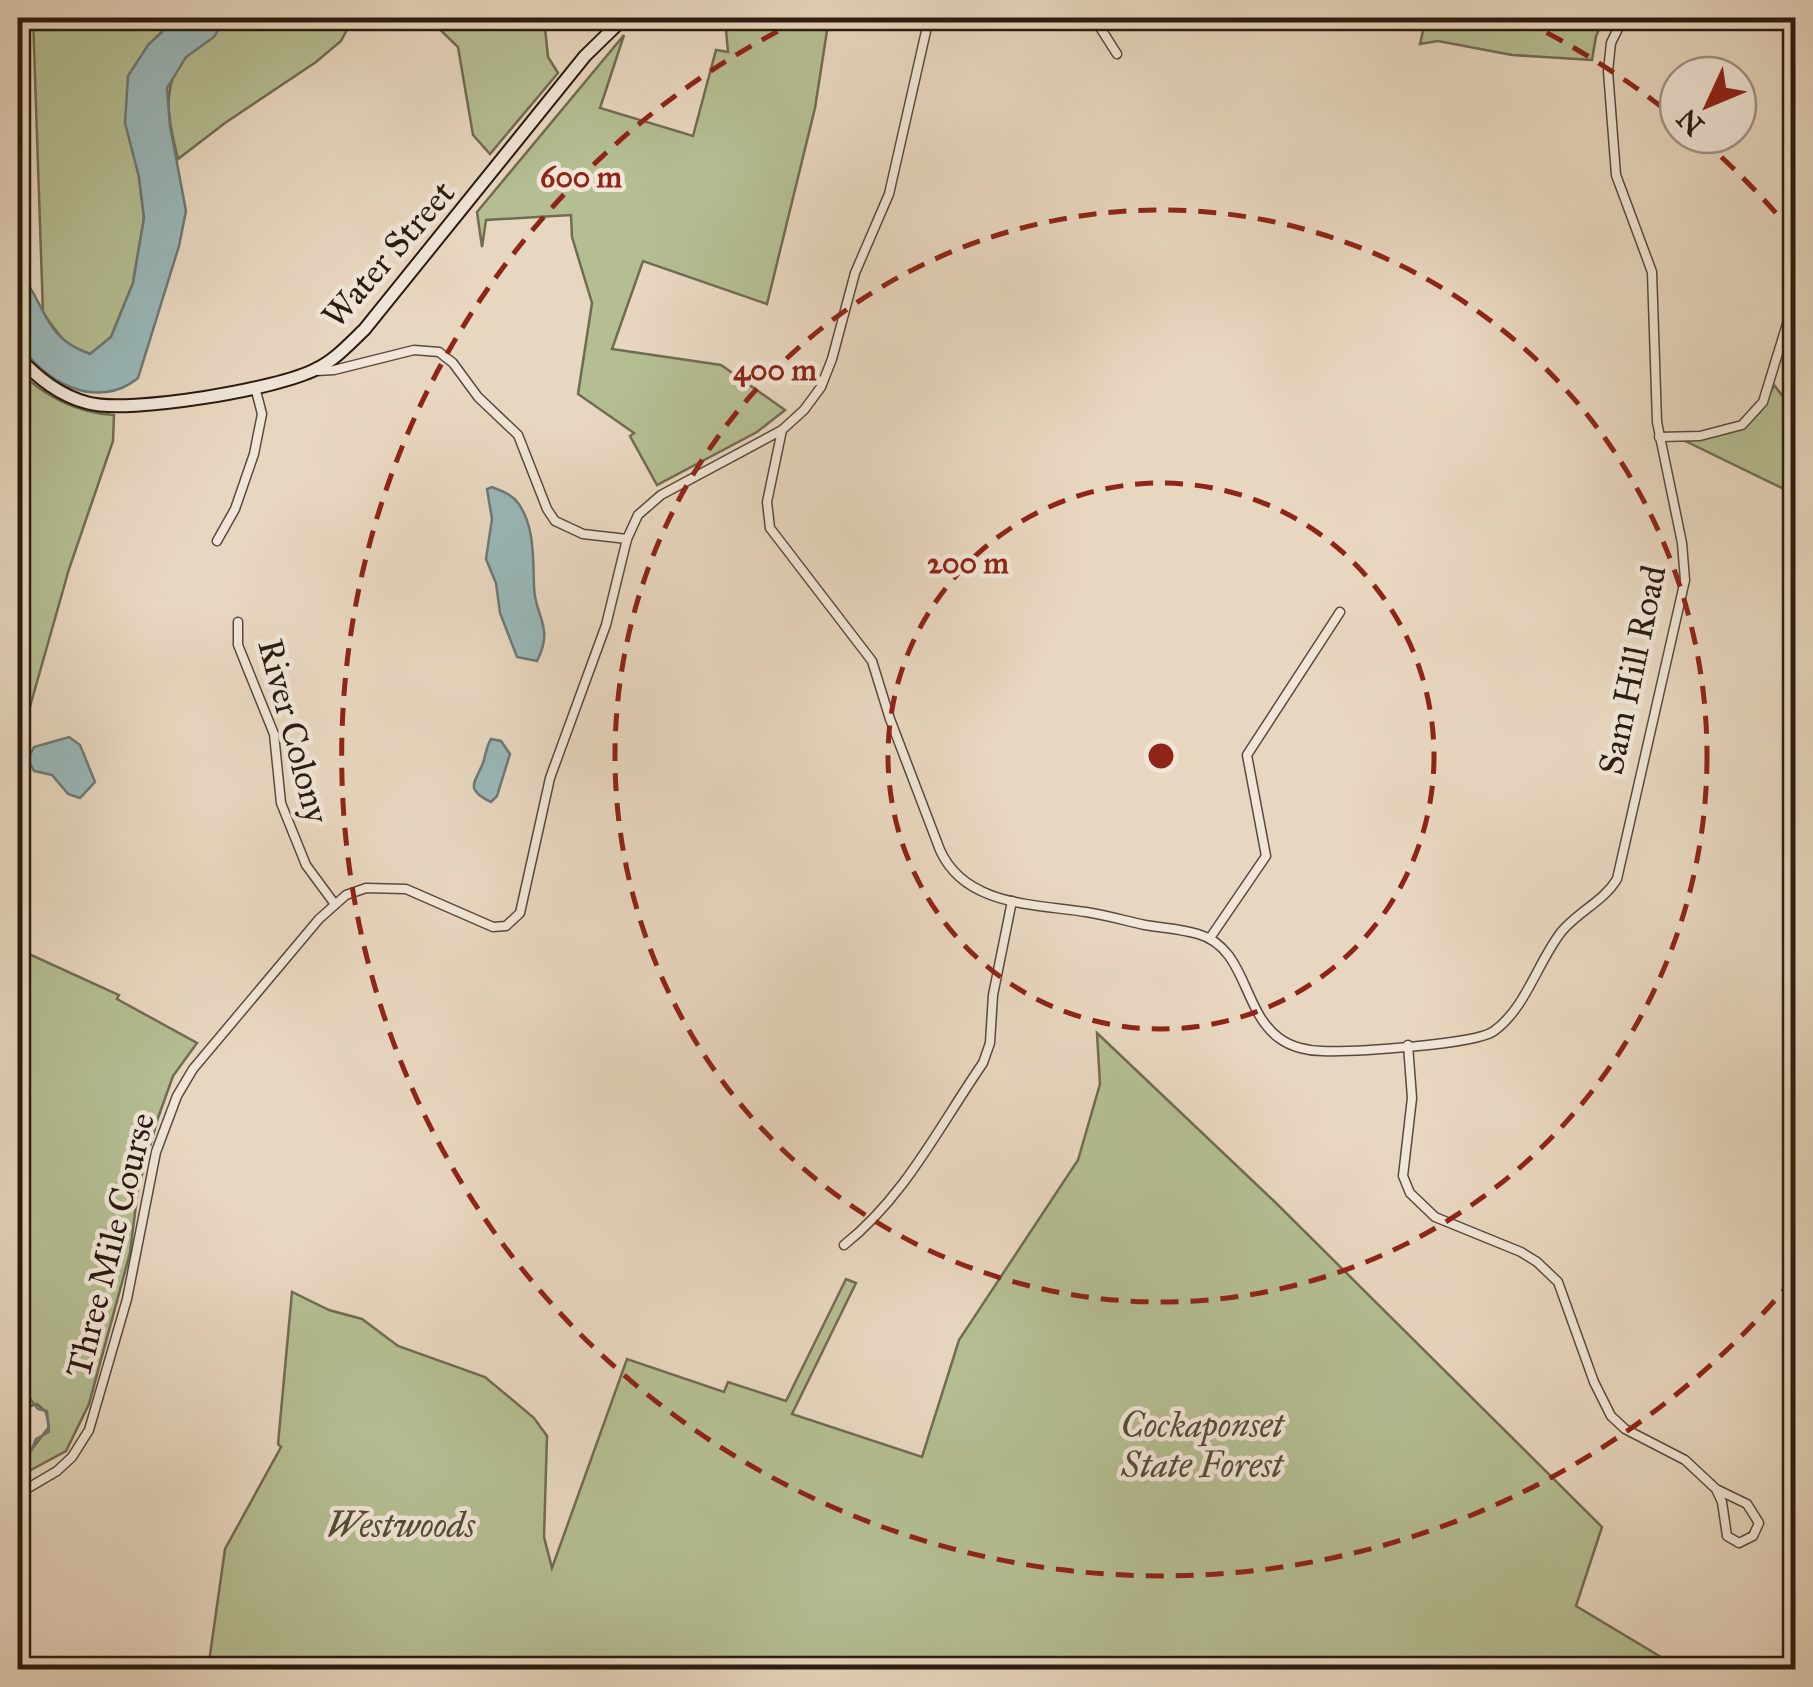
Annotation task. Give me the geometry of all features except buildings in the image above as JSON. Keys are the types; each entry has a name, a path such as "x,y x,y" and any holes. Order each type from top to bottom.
{"main road":[{"name":"Water Street","path":"18,357 59,392 92,404 140,406 255,387 312,372 364,330 585,56 624,18"}],"street":[{"path":"334,903 356,890 394,887 422,894 493,927 506,926 516,917 527,891 550,778 606,626 627,539 638,515 651,502 782,430 804,410 828,370 854,273 889,194 929,18"},
{"path":"1094,18 1117,54"},
{"name":"Sam Hill Road","path":"1210,938 1236,964 1255,1010 1280,1039 1321,1051 1481,1038 1496,1030 1560,933 1609,891 1617,879 1685,580 1682,544 1658,437 1652,272 1618,182 1608,103 1612,43 1623,18"},
{"path":"1658,437 1700,436 1742,425 1763,402 1794,301 1788,275"},
{"path":"312,372 414,350 440,352 454,363 484,404 518,435 546,509 555,521 576,532 627,539"},
{"path":"216,541 234,510 254,454 262,414 255,387"},
{"path":"782,430 766,502 770,528 872,661 890,719 946,862 968,884 992,896 1210,938 1266,856 1247,754 1340,612"},
{"name":"River Colony","path":"238,622 238,645 274,734 280,803 306,864 334,903"},
{"path":"844,1245 866,1228 898,1192 984,1063 1012,901"},
{"name":"Three Mile Course","path":"18,1494 57,1471 72,1457 88,1430 127,1299 156,1152 177,1096 193,1069 334,903"},
{"path":"1408,1045 1412,1098 1403,1176 1410,1193 1436,1217 1522,1252 1546,1269 1558,1282 1594,1382 1611,1416 1626,1429 1685,1460 1716,1489 1747,1504 1755,1514 1758,1528 1750,1538 1739,1542 1726,1536 1722,1502 1716,1489"}],"green space":[{"path":"33,18 177,18 148,45 139,177 144,218 133,283 111,337 90,354 66,344 43,313"},
{"path":"226,18 353,18 341,41 316,62 178,159 169,105 173,79 187,56"},
{"path":"428,18 544,18 548,57 558,73 490,154 473,135 458,47"},
{"path":"725,18 829,18 815,108 767,304 643,261 612,349 721,365 785,410 757,432 657,485 630,436 634,433 578,394 592,303 572,237 571,215 486,220 482,247 477,212 624,35 600,108 693,136 716,50 728,52"},
{"path":"1426,18 1604,18 1592,60 1512,55 1438,41 1420,44"},
{"path":"18,370 62,402 114,415 113,441 69,569 18,749 18,513 26,454"},
{"path":"1774,385 1795,412 1795,500 1784,489 1679,438 1725,434 1737,429 1757,413"},
{"path":"18,949 119,995 117,999 197,1043 173,1076 158,1118 138,1189 130,1253 89,1404 66,1451 18,1477 18,1452 31,1450 49,1427 46,1412 37,1404 18,1410"},
{"path":"1097,1033 1276,1203 1602,1527 1576,1606 1681,1669 208,1669 225,1549 281,1447 278,1444 292,1292 329,1310 362,1319 398,1346 485,1377 534,1418 547,1436 544,1537 552,1568 627,1359 724,1392 728,1382 786,1401 846,1279 856,1283 792,1414 922,1457 959,1340 1078,1160 1100,1084"}],"water":[{"path":"177,18 226,18 214,37 186,57 167,88 186,211 179,246 138,378 123,388 106,392 72,388 42,370 20,342 16,318 18,271 53,329 74,347 90,354 111,337 133,283 144,218 139,177 125,123 128,76 148,45"},
{"path":"492,487 516,500 530,533 535,596 544,630 537,661 517,657 486,559 492,519 487,489"},
{"path":"69,737 80,745 95,782 80,798 68,794 52,775 34,771 28,759 34,747"},
{"path":"491,739 501,741 510,754 497,796 491,802 477,793 474,785"}],"waterway":[{"path":"18,1341 23,1348 18,1357"},
{"path":"18,1373 25,1381 18,1391"},
{"path":"18,1401 28,1396 38,1409 47,1411 49,1432 36,1439 31,1451 18,1453"},
{"path":"18,1522 24,1514 20,1504"}],"park label":[{"name":"Cockaponset State Forest","path":"1202,1445"},
{"name":"Westwoods","path":"401,1525"}]}
